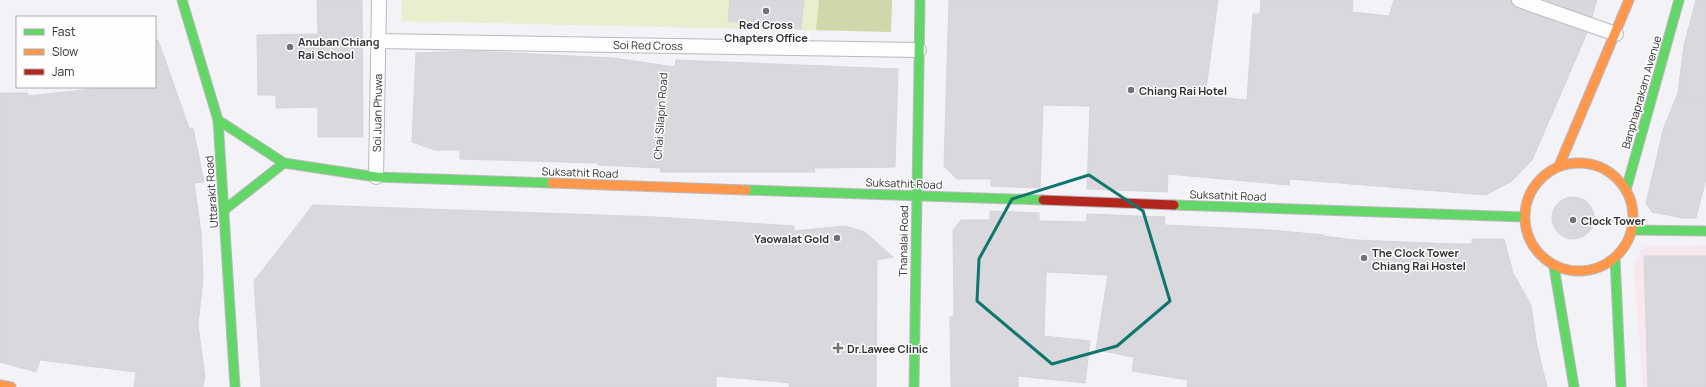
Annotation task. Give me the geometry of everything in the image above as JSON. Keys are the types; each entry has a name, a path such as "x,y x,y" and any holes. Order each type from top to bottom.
{"street":[{"name":"Uttarakit Road","path":"182,0 218,120 235,387"},
{"name":"Thanalai Road","path":"914,387 920,0"},
{"path":"1559,166 1616,34 1629,0"},
{"name":"Banphaprakarn Avenue","path":"1626,190 1678,0"},
{"name":"Suksathit Road","path":"218,120 284,163 376,177 1524,217"},
{"path":"1578,162 1597,165 1614,175 1626,190 1631,202 1633,216 1632,230 1625,246 1615,258 1602,267 1586,272 1570,271 1554,266 1542,258 1532,246 1526,232 1524,217 1526,201 1533,186 1545,174 1559,166 1578,162"},
{"path":"224,210 284,163"},
{"path":"1632,230 1706,231"},
{"path":"1615,258 1621,387"},
{"path":"1554,266 1574,387"},
{"path":"0,385 11,387"}],"lane":[{"name":"Soi Juan Phuwa","path":"376,177 379,0"},
{"path":"1519,0 1616,34"},
{"name":"Soi Red Cross","path":"378,41 919,50"}],"path":[{"name":"Chai Silapin Road","path":"657,187 656,164 666,45"},
{"path":"1654,91 1706,102"}],"highlighted area":[{"path":"1089,175 1143,211 1170,301 1117,346 1052,364 977,301 979,259 1012,199"}],"shaded area":[{"path":"1706,245 1706,387 1643,387 1634,266 1643,247"}],"green space":[{"path":"402,0 892,0 891,32 401,21"},
{"path":"819,0 892,0 891,32 816,30"}],"building":[{"path":"317,0 362,0 363,137 318,137 318,107 276,108 276,95 258,95 257,35 318,34"},
{"name":"Red Cross Chapters Office","path":"730,0 804,0 801,29 728,21"},
{"path":"949,0 1218,0 1205,96 1247,100 1253,14 1260,14 1261,0 1353,0 1352,12 1389,16 1394,0 1511,0 1512,5 1516,8 1587,33 1532,160 1512,181 1486,195 1290,179 1289,185 1168,174 1167,192 1087,189 1090,106 1043,105 1040,188 991,186 991,179 957,179 944,166"},
{"path":"1545,0 1597,0 1592,17"},
{"path":"1696,0 1706,0 1706,179 1696,218 1683,218 1652,212 1646,203 1664,127 1678,93 1684,45"},
{"path":"158,40 189,128 193,128 204,182 194,183 201,232 203,278 198,325 205,377 203,387 134,387 136,372 40,360 36,372 0,362 0,93 28,93 28,96 102,88 156,88 156,41"},
{"path":"472,51 613,58 675,67 676,60 898,69 895,167 814,168 815,172 660,172 661,168 598,165 598,163 460,159 460,150 435,150 412,142 416,53"},
{"name":"Clock Tower","path":"1569,197 1577,197 1585,200 1591,206 1594,218 1591,230 1585,236 1577,239 1569,239 1561,236 1555,230 1552,222 1552,214 1555,206 1561,200"},
{"path":"313,205 656,217 794,226 794,231 845,226 865,232 893,257 877,260 876,387 789,387 790,383 716,376 716,387 261,387 254,281"},
{"path":"990,211 1039,213 1039,221 1086,222 1087,214 1165,217 1164,225 1270,230 1324,235 1323,236 1355,240 1472,244 1472,239 1504,239 1513,273 1531,305 1536,341 1547,387 1187,387 1188,380 1132,371 1134,357 1096,350 1108,275 1046,272 1044,336 1090,341 1085,383 1018,376 1018,387 951,387 950,317 954,316 953,230 961,220 990,220"},
{"path":"1644,256 1706,256 1706,387 1648,387"}],"traffic: fast":[{"path":"182,0 218,120 235,387"},
{"path":"914,387 920,0"},
{"path":"1626,190 1679,0"},
{"path":"218,120 284,163 376,177 552,183"},
{"path":"224,210 284,163"},
{"path":"746,190 1043,200"},
{"path":"1174,205 1524,217"},
{"path":"1632,230 1706,231"},
{"path":"1615,258 1621,387"},
{"path":"1554,267 1574,387"}],"traffic: slow":[{"path":"1559,166 1629,0"},
{"path":"1579,163 1600,167 1617,179 1629,196 1633,217 1629,238 1617,255 1600,267 1579,271 1558,267 1541,255 1529,238 1525,217 1529,196 1541,179 1558,167 1579,163"},
{"path":"552,183 746,190"},
{"path":"0,385 11,387"}],"traffic: jam":[{"path":"1043,200 1174,205"}],"place":[{"name":"Red Cross Chapters Office","path":"766,11"},
{"name":"Anuban Chiang Rai School","path":"290,47"},
{"name":"Chiang Rai Hotel","path":"1131,90"},
{"name":"Clock Tower","path":"1573,220"},
{"name":"Yaowalat Gold","path":"837,238"},
{"name":"The Clock Tower Chiang Rai Hostel","path":"1364,258"},
{"name":"Dr.Lawee Clinic","path":"838,348"}]}
